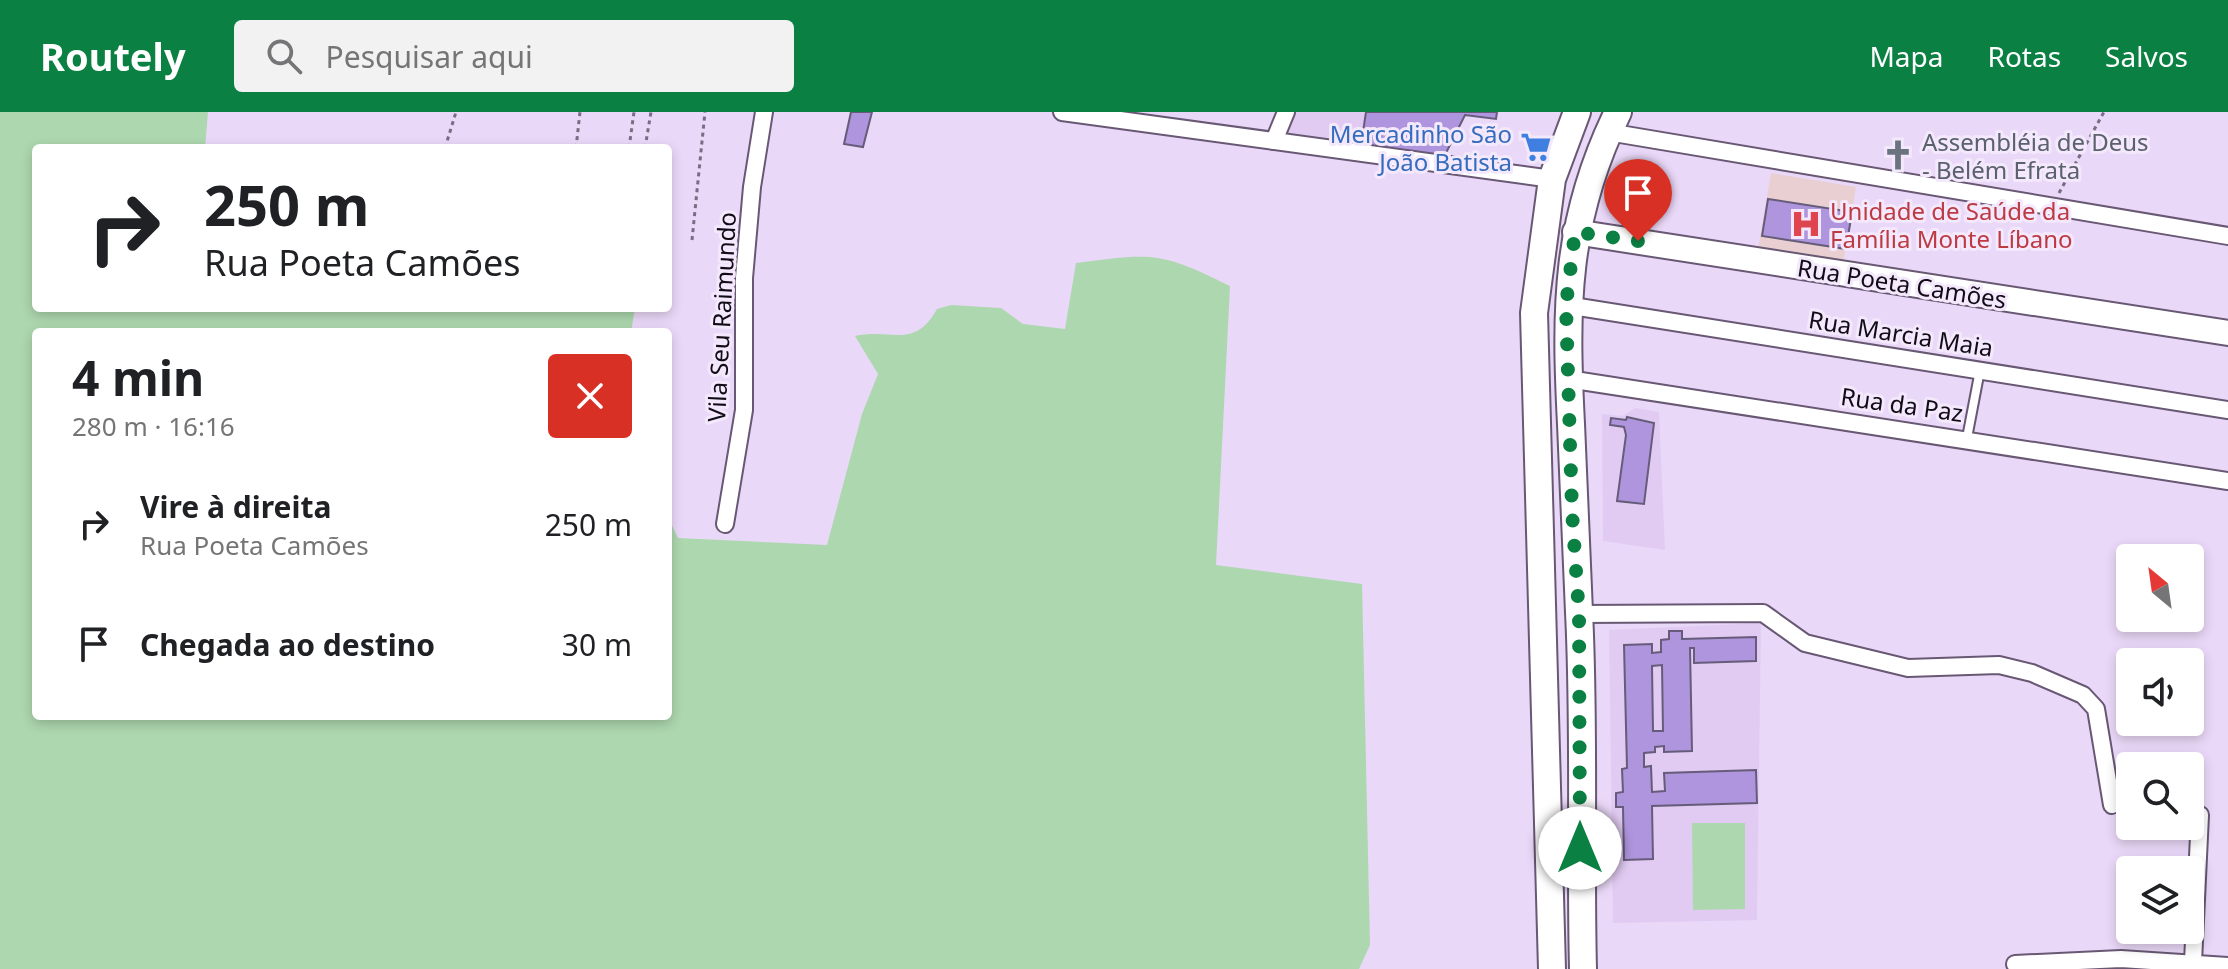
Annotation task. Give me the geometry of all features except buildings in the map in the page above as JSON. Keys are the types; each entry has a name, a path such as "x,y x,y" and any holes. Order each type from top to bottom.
{"main road":[{"path":"1552,969 1534,313 1552,179 1577,112"},
{"path":"1583,969 1579,614 1572,511 1566,305 1575,232 1613,122"},
{"path":"1539,509 1572,511"}],"street":[{"name":"Vila Seu Raimundo","path":"725,524 744,410 744,278 752,187 764,112"},
{"path":"1062,112 1552,179"},
{"path":"1274,141 1286,112"},
{"path":"1613,122 2228,236"},
{"name":"Rua Poeta Camões","path":"1575,232 2228,333"},
{"name":"Rua Marcia Maia","path":"1566,305 2228,410"},
{"name":"Rua da Paz","path":"1568,379 1967,438 2228,481"},
{"path":"1579,614 1763,613 1805,643 1908,668 1999,665 2032,673 2083,695 2096,709 2112,805"},
{"path":"2193,962 2199,840"},
{"path":"2015,964 2121,959 2228,966"}],"lane":[{"path":"1967,438 1980,370"}],"path":[{"path":"446,144 456,112"},
{"path":"576,144 580,112"},
{"path":"630,144 634,112"},
{"path":"646,144 651,112"},
{"path":"692,240 705,112"},
{"path":"2053,204 2104,112"}],"shaded area":[{"path":"1296,112 1499,112 1496,119 1465,115 1444,157 1287,134"},
{"name":"Unidade de Saúde da Família Monte Líbano","path":"1771,173 1856,187 1842,270 1757,255"},
{"path":"1635,408 1659,412 1665,550 1603,541 1602,414 1623,416"},
{"path":"1761,623 1757,920 1613,923 1609,630"}],"green space":[{"path":"0,112 208,112 205,144 32,144 32,312 634,312 632,328 32,328 32,720 672,720 672,525 678,538 827,545 862,414 878,374 855,336 911,333 928,322 937,309 951,305 1001,308 1023,324 1065,329 1076,263 1122,257 1171,261 1230,286 1216,565 1362,584 1370,945 1359,969 0,969"},
{"path":"1692,823 1745,823 1745,909 1693,910"}],"place":[{"name":"Mercadinho São João Batista","path":"1536,147"},
{"name":"Assembléia de Deus - Belém Efrata","path":"1898,155"},
{"name":"Unidade de Saúde da Família Monte Líbano","path":"1806,224"}],"route":[{"path":"1580,848 1579,614 1572,511 1566,305 1575,232 1638,241"}]}
